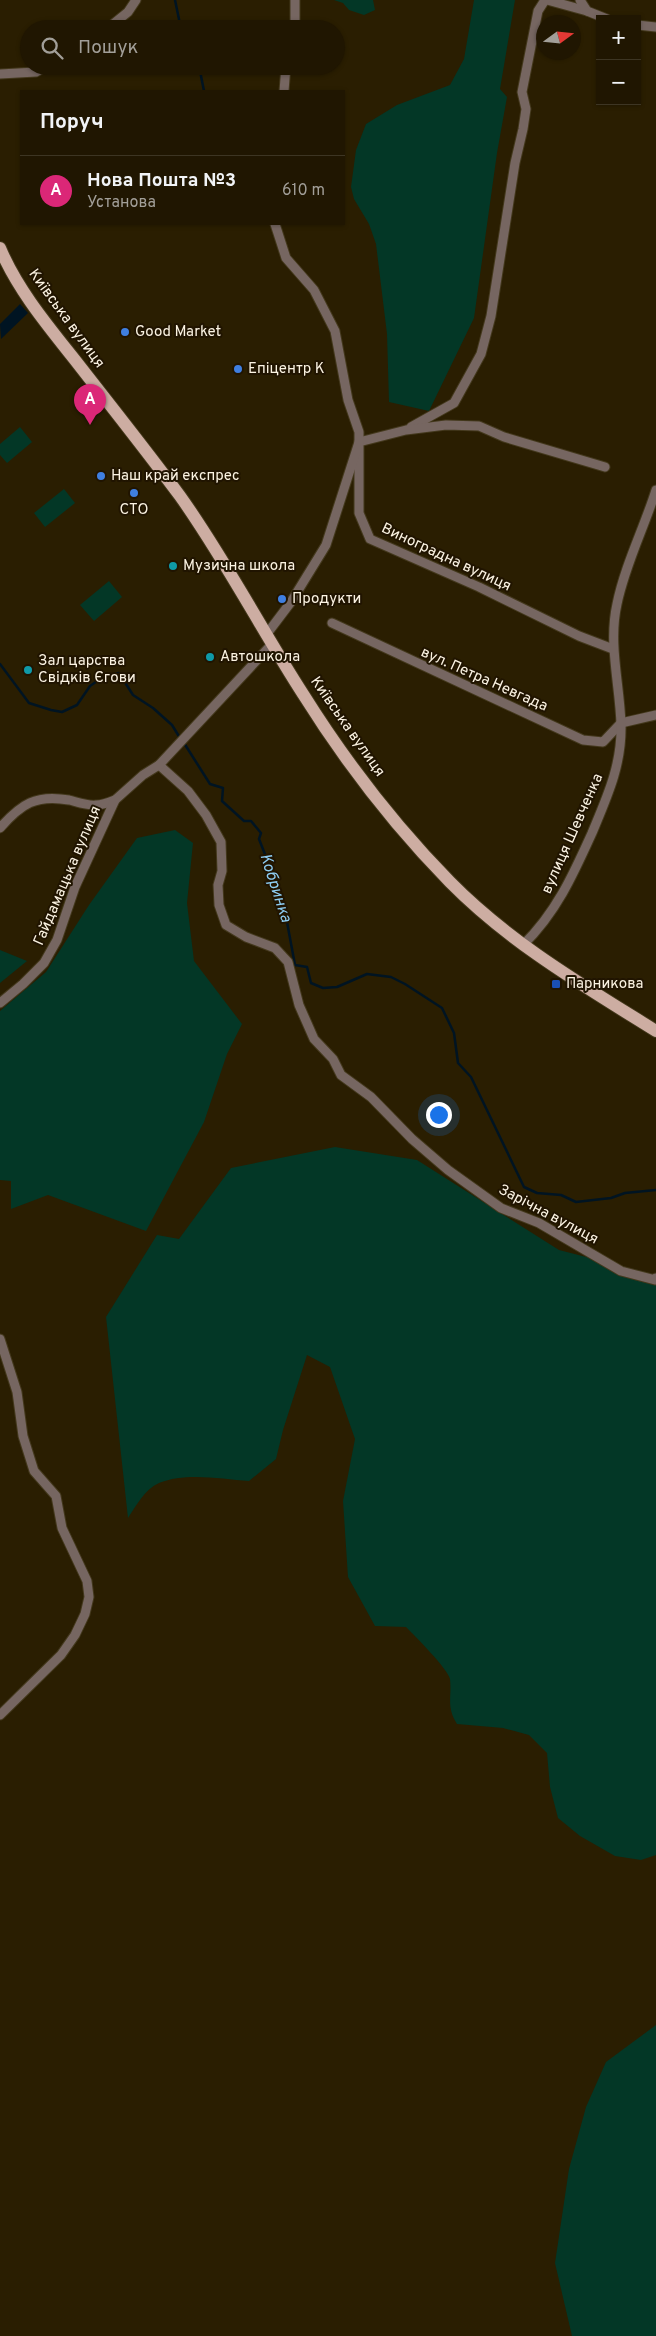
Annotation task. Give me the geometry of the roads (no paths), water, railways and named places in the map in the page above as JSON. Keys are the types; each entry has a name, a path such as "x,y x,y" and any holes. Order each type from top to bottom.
{"main road":[{"name":"Київська вулиця","path":"0,248 4,264 50,329 157,464 189,509 269,640 342,752 418,847 451,884 523,945 561,972 656,1030"}],"street":[{"path":"118,20 128,12 136,0"},
{"path":"295,0 295,20"},
{"path":"406,430 454,403 481,354 491,316 511,187 523,129 526,109 522,92 538,11 546,0 596,15"},
{"path":"580,0 586,11"},
{"path":"641,25 656,27"},
{"path":"0,74 20,73"},
{"path":"284,90 285,75"},
{"name":"Виноградна вулиця","path":"275,225 286,258 314,290 336,331 348,400 359,432 359,513 370,539 479,587 579,636 613,650"},
{"path":"359,442 406,430 446,425 478,426 504,437 605,467"},
{"name":"Гайдамацька вулиця","path":"0,1004 44,963 57,940 75,888 115,800 142,775 159,765 269,640 326,545 359,442"},
{"name":"вулиця Шевченка","path":"523,945 540,928 559,903 610,793 617,767 621,723 613,650 616,605 656,490"},
{"name":"вул. Петра Невгада","path":"332,623 583,740 603,742 621,723"},
{"path":"621,723 656,715"},
{"name":"Зарічна вулиця","path":"159,765 188,791 206,815 221,842 222,871 218,885 219,905 226,924 246,937 275,948 288,962 299,1005 314,1039 333,1059 341,1075 371,1097 412,1139 448,1170 501,1208 539,1223 621,1271 656,1279"},
{"name":"Гайдамацька вулиця","path":"0,828 15,811 39,799 58,798 97,806 115,800"},
{"path":"0,1339 17,1392 22,1436 34,1471 56,1496 62,1528 86,1581 89,1596 85,1614 75,1635 61,1655 0,1714"}],"water":[{"path":"20,304 28,313 1,339 0,324"}],"waterway":[{"path":"175,0 179,20"},
{"path":"201,75 204,90"},
{"name":"Кобринка","path":"0,664 29,703 62,712 77,705 90,686 103,677 119,673 133,695 153,708 172,725 180,738"},
{"name":"Кобринка","path":"184,743 210,784 223,788 222,801 244,821 251,821 261,833 259,839 268,862 276,892 284,906 295,965 307,967 311,983 323,988 337,987 367,974 391,977 442,1008 454,1033 458,1063 471,1077 524,1187 537,1193 561,1195 576,1202 611,1198 625,1193 656,1190"}],"place":[{"name":"Good Market","path":"125,332"},
{"name":"Епіцентр К","path":"238,369"},
{"name":"Нова Пошта №3","path":"90,425"},
{"name":"Наш край експрес","path":"101,476"},
{"name":"СТО","path":"134,493"},
{"name":"Музична школа","path":"173,566"},
{"name":"Продукти","path":"282,599"},
{"name":"Автошкола","path":"210,657"},
{"name":"Зал царства Свідків Єгови","path":"28,670"},
{"name":"Парникова","path":"556,984"}]}
